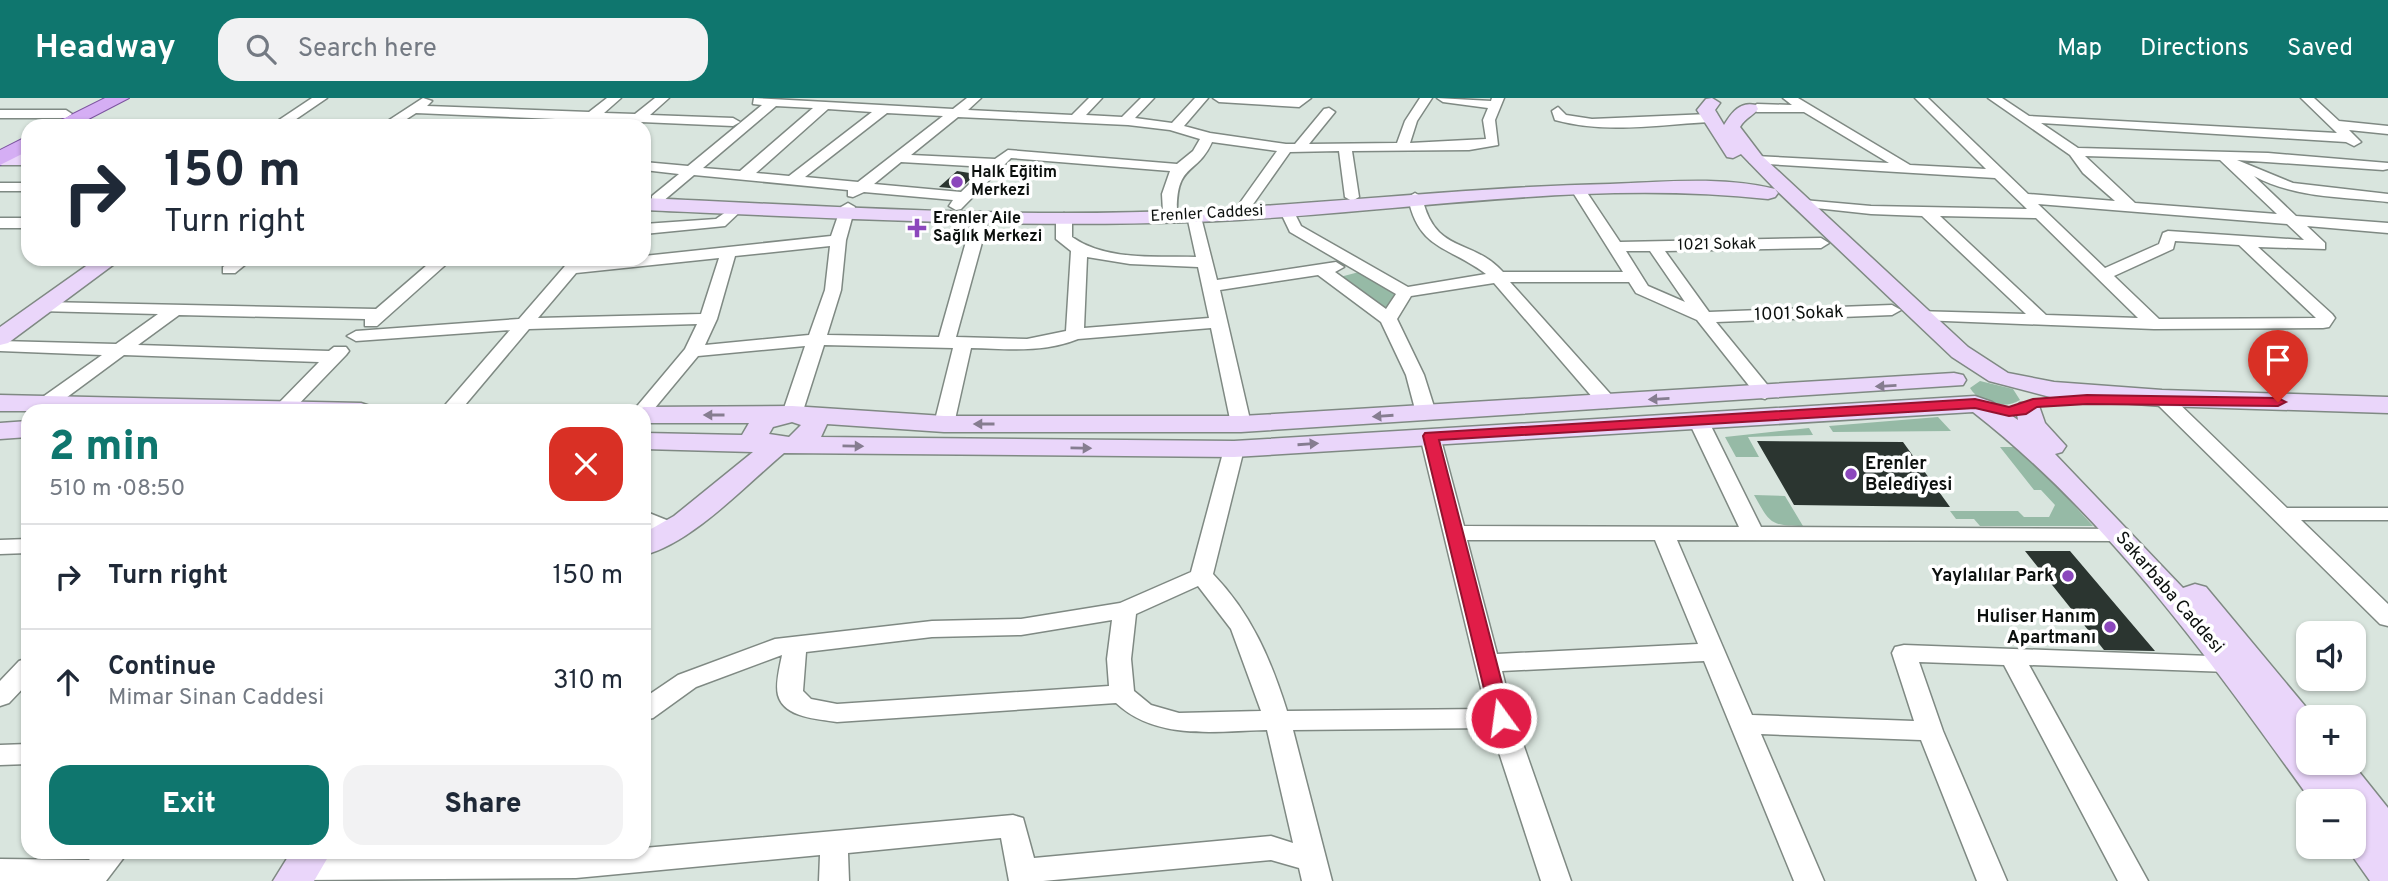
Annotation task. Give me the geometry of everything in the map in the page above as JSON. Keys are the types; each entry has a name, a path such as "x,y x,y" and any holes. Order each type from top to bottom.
{"main road":[{"path":"68,119 100,98"},
{"path":"71,119 120,98"},
{"path":"1706,103 1733,109 1759,103"},
{"path":"1706,103 1753,167 1797,202 1961,352 2005,378"},
{"path":"1759,103 1740,113 1731,127 1768,193 1934,350 1955,379"},
{"name":"Erenler Caddesi","path":"651,198 737,208 844,209 958,204 1170,212 1454,188 1691,183 1737,179 1753,167"},
{"name":"Erenler Caddesi","path":"651,198 981,217 1064,218 1195,216 1415,197 1579,191 1711,187 1768,193"},
{"path":"0,338 100,266"},
{"path":"1428,425 1607,402 1955,379 1973,373 2054,390 2162,398 2388,405"},
{"name":"Sakarbaba Caddesi","path":"2005,378 2029,392 2032,425 2225,627 2296,718"},
{"name":"Sakarbaba Caddesi","path":"1955,379 1957,392 2011,425 2119,534 2229,663 2323,789"},
{"path":"651,441 776,445 1238,437 1428,425 1698,420 1979,405 2009,411 2031,406 2162,398"},
{"path":"0,403 22,404"},
{"path":"651,413 792,415 1238,437"},
{"path":"651,542 671,530 776,445 801,440 812,432 814,424 792,415"},
{"path":"0,431 21,430"},
{"path":"2341,775 2388,835"},
{"path":"2366,845 2388,875"}],"street":[{"path":"288,119 321,98"},
{"path":"398,119 411,103 430,98"},
{"path":"520,113 538,98"},
{"path":"542,114 560,98"},
{"path":"582,119 615,98"},
{"path":"638,119 663,98"},
{"path":"792,415 833,290 844,209 858,188 975,98"},
{"path":"1075,119 1096,98"},
{"path":"1123,123 1148,98"},
{"path":"1175,128 1202,98"},
{"path":"1219,98 1279,104 1300,103 1305,98"},
{"path":"1402,147 1411,121 1426,98"},
{"path":"680,171 733,122 767,100 1123,123 1175,128 1207,137 1293,147 1469,146 1493,142 1489,120 1496,102 1443,98"},
{"path":"1789,98 1802,109 1882,150 1907,168"},
{"path":"1921,98 2154,324"},
{"path":"1994,98 2030,119 2075,152 2088,170 2132,208"},
{"path":"2307,98 2369,155 2386,164"},
{"path":"651,195 767,100"},
{"path":"411,103 574,119"},
{"path":"1558,111 1560,117 1566,120 1593,123 1706,103"},
{"path":"1759,103 1802,109"},
{"path":"742,177 825,105"},
{"path":"789,181 884,109"},
{"path":"1244,206 1293,147 1329,112"},
{"path":"0,114 40,119"},
{"path":"401,117 520,119"},
{"path":"2030,119 2350,138"},
{"path":"651,122 733,122"},
{"path":"2337,125 2388,130"},
{"path":"1170,212 1168,194 1179,168 1205,143 1207,137"},
{"path":"1345,148 1352,197"},
{"path":"2075,152 2386,164"},
{"path":"651,167 858,188 958,204 1008,154 1179,168"},
{"path":"896,158 998,163"},
{"path":"2226,158 2294,187 2388,198"},
{"path":"2103,275 2167,246 2168,236 2319,246 2226,158"},
{"path":"1753,167 1907,168 2000,174"},
{"path":"0,187 21,187"},
{"path":"1579,191 1642,289 1705,317"},
{"path":"1415,197 1417,216 1433,239 1494,268 1607,402"},
{"path":"2025,198 2388,228"},
{"path":"1797,202 1871,210 2042,214"},
{"path":"651,228 720,223 737,208"},
{"path":"1286,209 1295,229 1405,292 1500,277 1633,277"},
{"path":"0,211 21,210"},
{"path":"1927,212 2042,320"},
{"path":"1195,216 1219,322 1238,437 1201,576"},
{"path":"944,424 955,343 981,217"},
{"path":"1064,218 1064,239 1079,251 1156,260 1204,262"},
{"path":"0,223 21,223"},
{"path":"651,258 838,240"},
{"path":"1920,315 2154,324 2323,323 2326,318 2243,241"},
{"name":"1021 Sokak","path":"1614,247 1821,243"},
{"path":"1654,246 1725,347 1765,393"},
{"path":"650,404 693,351 708,319 729,251"},
{"path":"1075,334 1079,251"},
{"path":"1210,286 1322,271 1353,262"},
{"path":"229,270 234,266"},
{"path":"289,404 356,336 436,266"},
{"path":"456,404 573,266"},
{"path":"1322,271 1388,319 1415,375 1457,533 1501,718 1556,881"},
{"path":"1388,319 1405,292"},
{"path":"44,307 380,314"},
{"path":"45,404 175,310"},
{"name":"1001 Sokak","path":"1705,317 1892,310"},
{"path":"356,336 523,324 708,319"},
{"path":"693,351 818,340 1027,344 1056,341 1075,334 1219,322"},
{"path":"0,346 334,357"},
{"path":"2162,398 2385,612"},
{"path":"1698,420 1753,533"},
{"path":"2281,514 2388,514"},
{"path":"651,521 671,530"},
{"path":"1457,533 2119,534"},
{"path":"1663,533 1809,881"},
{"path":"0,547 21,546"},
{"path":"651,706 687,681 775,647 932,629 1021,626 1125,610 1201,576"},
{"path":"1201,576 1228,605 1252,649 1275,720 1314,871"},
{"path":"1125,610 1119,659 1122,694 1142,712 1179,722 1501,718"},
{"path":"795,644 790,694 803,707 837,713 1122,694"},
{"path":"1487,663 1713,652"},
{"path":"1992,881 1930,732 1904,653 2229,663"},
{"path":"2011,655 2133,881"},
{"path":"0,697 21,674"},
{"path":"1743,724 1930,732"},
{"path":"0,755 21,754"},
{"path":"302,867 576,866 1013,826 1023,876 1271,848 1314,871"},
{"path":"834,842 834,881"},
{"path":"0,871 99,869"}],"green space":[{"path":"1359,272 1396,294 1386,311 1340,277"},
{"path":"1980,381 2013,389 2020,400 2000,405 1986,401 1970,388"},
{"path":"1938,417 1951,431 1833,432 1829,426"},
{"path":"1809,428 1813,435 1748,437 1759,457 1736,457 1725,437"},
{"path":"2000,447 2021,447 2093,526 1980,526 1974,519 1956,519 1950,511 2018,511 2024,517 2049,517 2055,505 2041,490 2034,490"},
{"path":"1754,495 1785,496 1803,526 1777,524 1772,521"}],"building":[{"name":"Halk Eğitim Merkezi","path":"957,171 976,174 960,189 939,187"},
{"name":"Erenler Belediyesi","path":"1757,441 1903,442 1950,507 1794,505"},
{"path":"2025,551 2070,551 2155,651 2104,650"}],"place":[{"name":"Halk Eğitim Merkezi","path":"957,182"},
{"name":"Erenler Aile Sağlık Merkezi","path":"917,228"},
{"name":"Erenler Belediyesi","path":"1851,474"},
{"name":"Yaylalılar Park","path":"2068,576"},
{"name":"Huliser Hanım Apartmanı","path":"2110,627"}],"route":[{"path":"1501,718 1457,533 1430,436 1975,404 1996,410 2021,411 2033,403 2058,401 2162,398 2278,402"}]}
